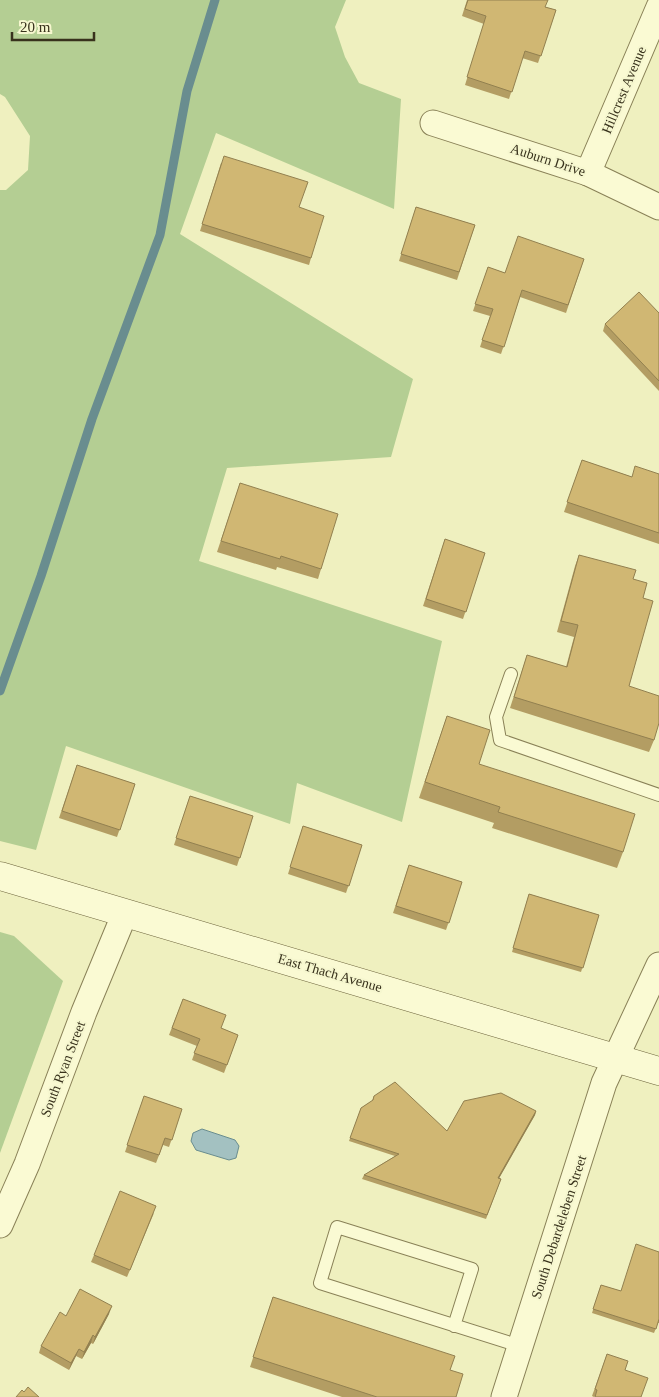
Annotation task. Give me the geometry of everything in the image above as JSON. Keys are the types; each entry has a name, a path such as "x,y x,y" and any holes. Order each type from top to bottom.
{"street":[{"name":"Hillcrest Avenue","path":"588,173 659,7"},
{"name":"Auburn Drive","path":"433,123 588,173 659,208"},
{"name":"East Thach Avenue","path":"0,876 659,1072"},
{"name":"South Ryan Street","path":"0,1225 27,1164 84,1012 125,912"},
{"path":"616,1058 659,965"},
{"name":"South Debardeleben Street","path":"504,1397 604,1083 616,1058"}],"lane":[{"path":"510,674 496,717 500,740 659,795"},
{"path":"454,1326 472,1269 337,1227 320,1283 454,1326 520,1346"}],"green space":[{"path":"0,0 346,0 335,27 345,57 359,83 401,99 394,209 216,133 180,234 413,379 391,457 227,468 199,561 442,641 402,822 297,783 290,824 66,746 36,850 0,841 0,190 6,190 28,170 30,136 5,97 0,94"},
{"path":"0,932 14,936 63,981 0,1153"}],"water":[{"path":"202,1129 235,1140 239,1146 236,1158 229,1160 196,1150 191,1141 193,1133"}],"building":[{"path":"468,0 548,0 545,7 556,10 541,56 525,51 512,92 467,77 486,16 465,9"},
{"path":"224,156 308,182 299,207 324,216 311,258 202,224"},
{"path":"416,207 475,225 459,272 401,254"},
{"path":"518,236 584,259 568,305 522,290 504,347 482,340 493,309 475,304 488,267 505,273"},
{"path":"639,292 659,313 659,381 605,324"},
{"path":"582,460 632,477 635,466 659,474 659,533 567,502"},
{"path":"240,483 338,514 321,569 281,556 280,559 221,541"},
{"path":"445,539 485,553 466,612 426,599"},
{"path":"579,555 636,570 633,579 647,583 643,598 653,601 629,686 659,696 659,723 654,740 514,697 527,655 567,667 578,625 561,621"},
{"path":"447,716 490,730 479,764 635,814 623,852 498,812 500,807 425,782"},
{"path":"77,765 135,784 120,830 62,811"},
{"path":"190,796 253,816 240,858 176,838"},
{"path":"303,826 362,845 349,886 290,867"},
{"path":"409,865 462,882 449,923 396,906"},
{"path":"529,894 599,915 583,968 513,948"},
{"path":"183,999 226,1015 221,1028 238,1035 227,1065 194,1053 200,1039 172,1028"},
{"path":"395,1082 447,1131 464,1101 501,1093 536,1111 498,1178 501,1179 487,1215 364,1175 399,1154 350,1138 361,1108 373,1100 374,1096"},
{"path":"144,1096 182,1109 172,1140 165,1138 159,1155 127,1145"},
{"path":"120,1191 156,1206 130,1270 94,1255"},
{"path":"636,1244 659,1252 659,1319 656,1329 593,1309 601,1285 621,1291"},
{"path":"80,1289 112,1306 95,1337 93,1335 84,1352 79,1349 71,1363 41,1346 60,1312 66,1316"},
{"path":"273,1297 455,1356 450,1370 463,1374 456,1397 377,1397 253,1357"},
{"path":"607,1354 628,1361 625,1370 648,1378 641,1397 595,1397 597,1390 595,1389"},
{"path":"28,1387 39,1397 16,1397 22,1390 24,1392"}],"waterway":[{"path":"0,691 41,576 92,419 160,235 187,91 215,0"}]}
